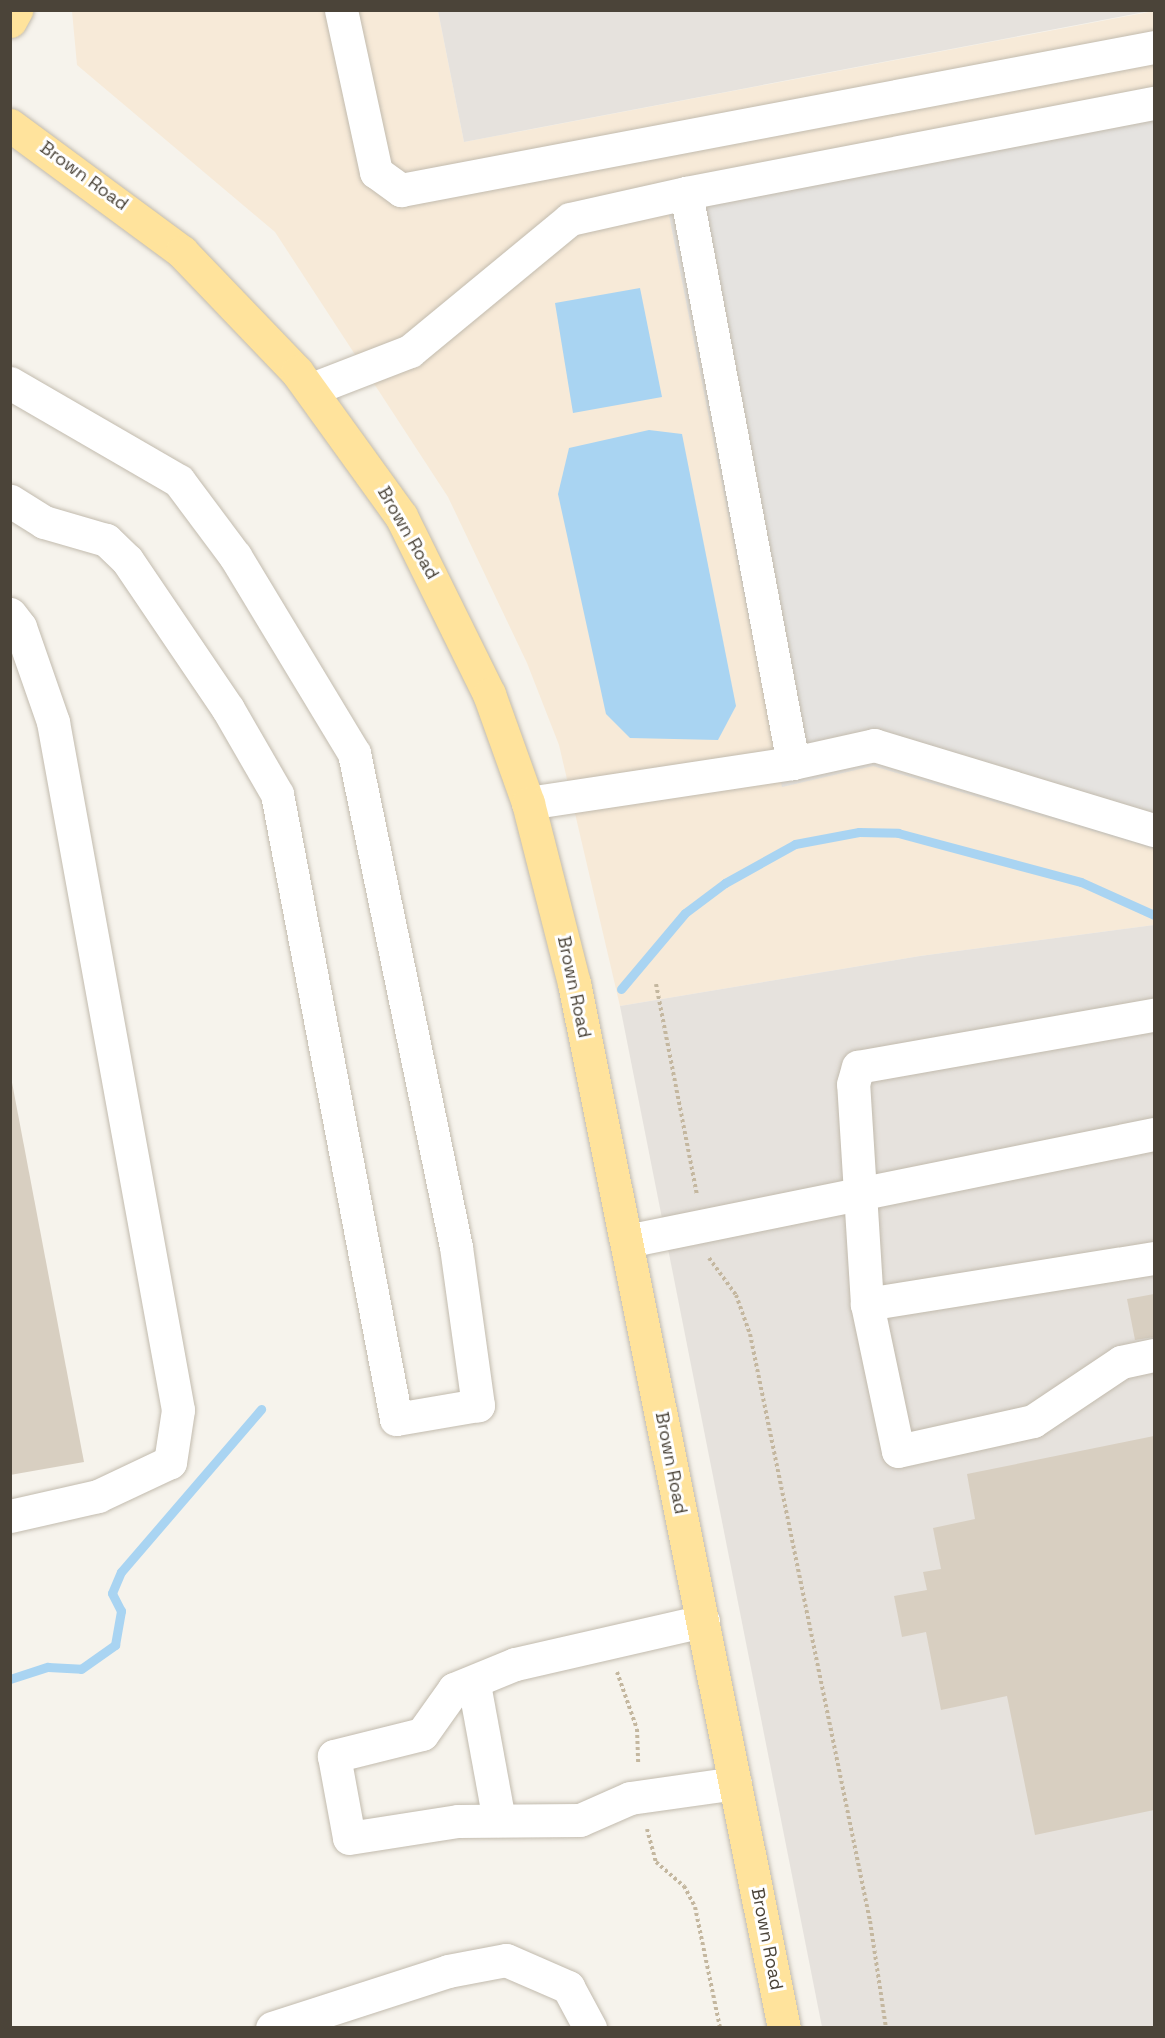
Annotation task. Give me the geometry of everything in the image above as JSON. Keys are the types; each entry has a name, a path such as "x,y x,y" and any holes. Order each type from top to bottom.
{"main road":[{"path":"10,21 16,10"},
{"name":"Brown Road","path":"10,125 182,252 312,389 384,490 447,600 489,693 528,803 564,939 627,1241 784,2028"}],"lane":[{"path":"341,10 376,172 400,190 1155,46"},
{"path":"312,389 410,351 570,219 686,193 1155,104"},
{"path":"686,193 793,763"},
{"path":"10,382 179,481 235,556 354,753 456,1247 478,1405 396,1419 277,794 228,709 127,560 106,540 44,522 10,501"},
{"path":"10,614 20,627 53,722 178,1410 170,1462 98,1496 10,1516"},
{"path":"528,803 793,763 874,745 1155,830"},
{"path":"1155,1016 858,1067 853,1084 863,1193 867,1304 898,1451 1033,1421 1121,1362 1155,1355"},
{"path":"627,1241 1155,1134"},
{"path":"867,1304 1155,1257"},
{"path":"703,1621 515,1664 474,1684 454,1689 422,1734 334,1756 349,1838 458,1821 580,1820 630,1798 735,1783"},
{"path":"474,1684 499,1820"},
{"path":"272,2028 448,1971 506,1960 568,1987 590,2028"}],"path":[{"path":"656,984 711,1262 736,1295 750,1334 870,1921 886,2028"}],"shaded area":[{"path":"438,10 1150,11 464,142"},
{"path":"72,11 438,11 464,142 1154,11 1154,925 920,956 620,1006 559,745 527,663 448,497 275,232 77,65"},
{"path":"1154,90 1154,849 873,766 782,787 663,185"},
{"path":"1154,925 1154,2027 822,2027 620,1006 920,956"}],"water":[{"path":"640,288 662,397 573,413 555,303"},
{"path":"649,430 682,434 736,706 718,740 630,738 606,714 558,494 569,448"}],"building":[{"path":"10,1072 84,1462 10,1475"},
{"path":"1154,1294 1154,1337 1135,1340 1127,1299"},
{"path":"1154,1436 1154,1810 1035,1835 1007,1696 941,1710 926,1632 902,1637 894,1596 927,1590 923,1572 941,1569 933,1528 975,1519 967,1474"}],"waterway":[{"path":"621,989 685,913 725,883 795,844 859,832 898,833 1081,882 1154,915"},
{"path":"10,1679 48,1667 81,1669 115,1645 121,1611 112,1593 121,1572 261,1409"}]}
